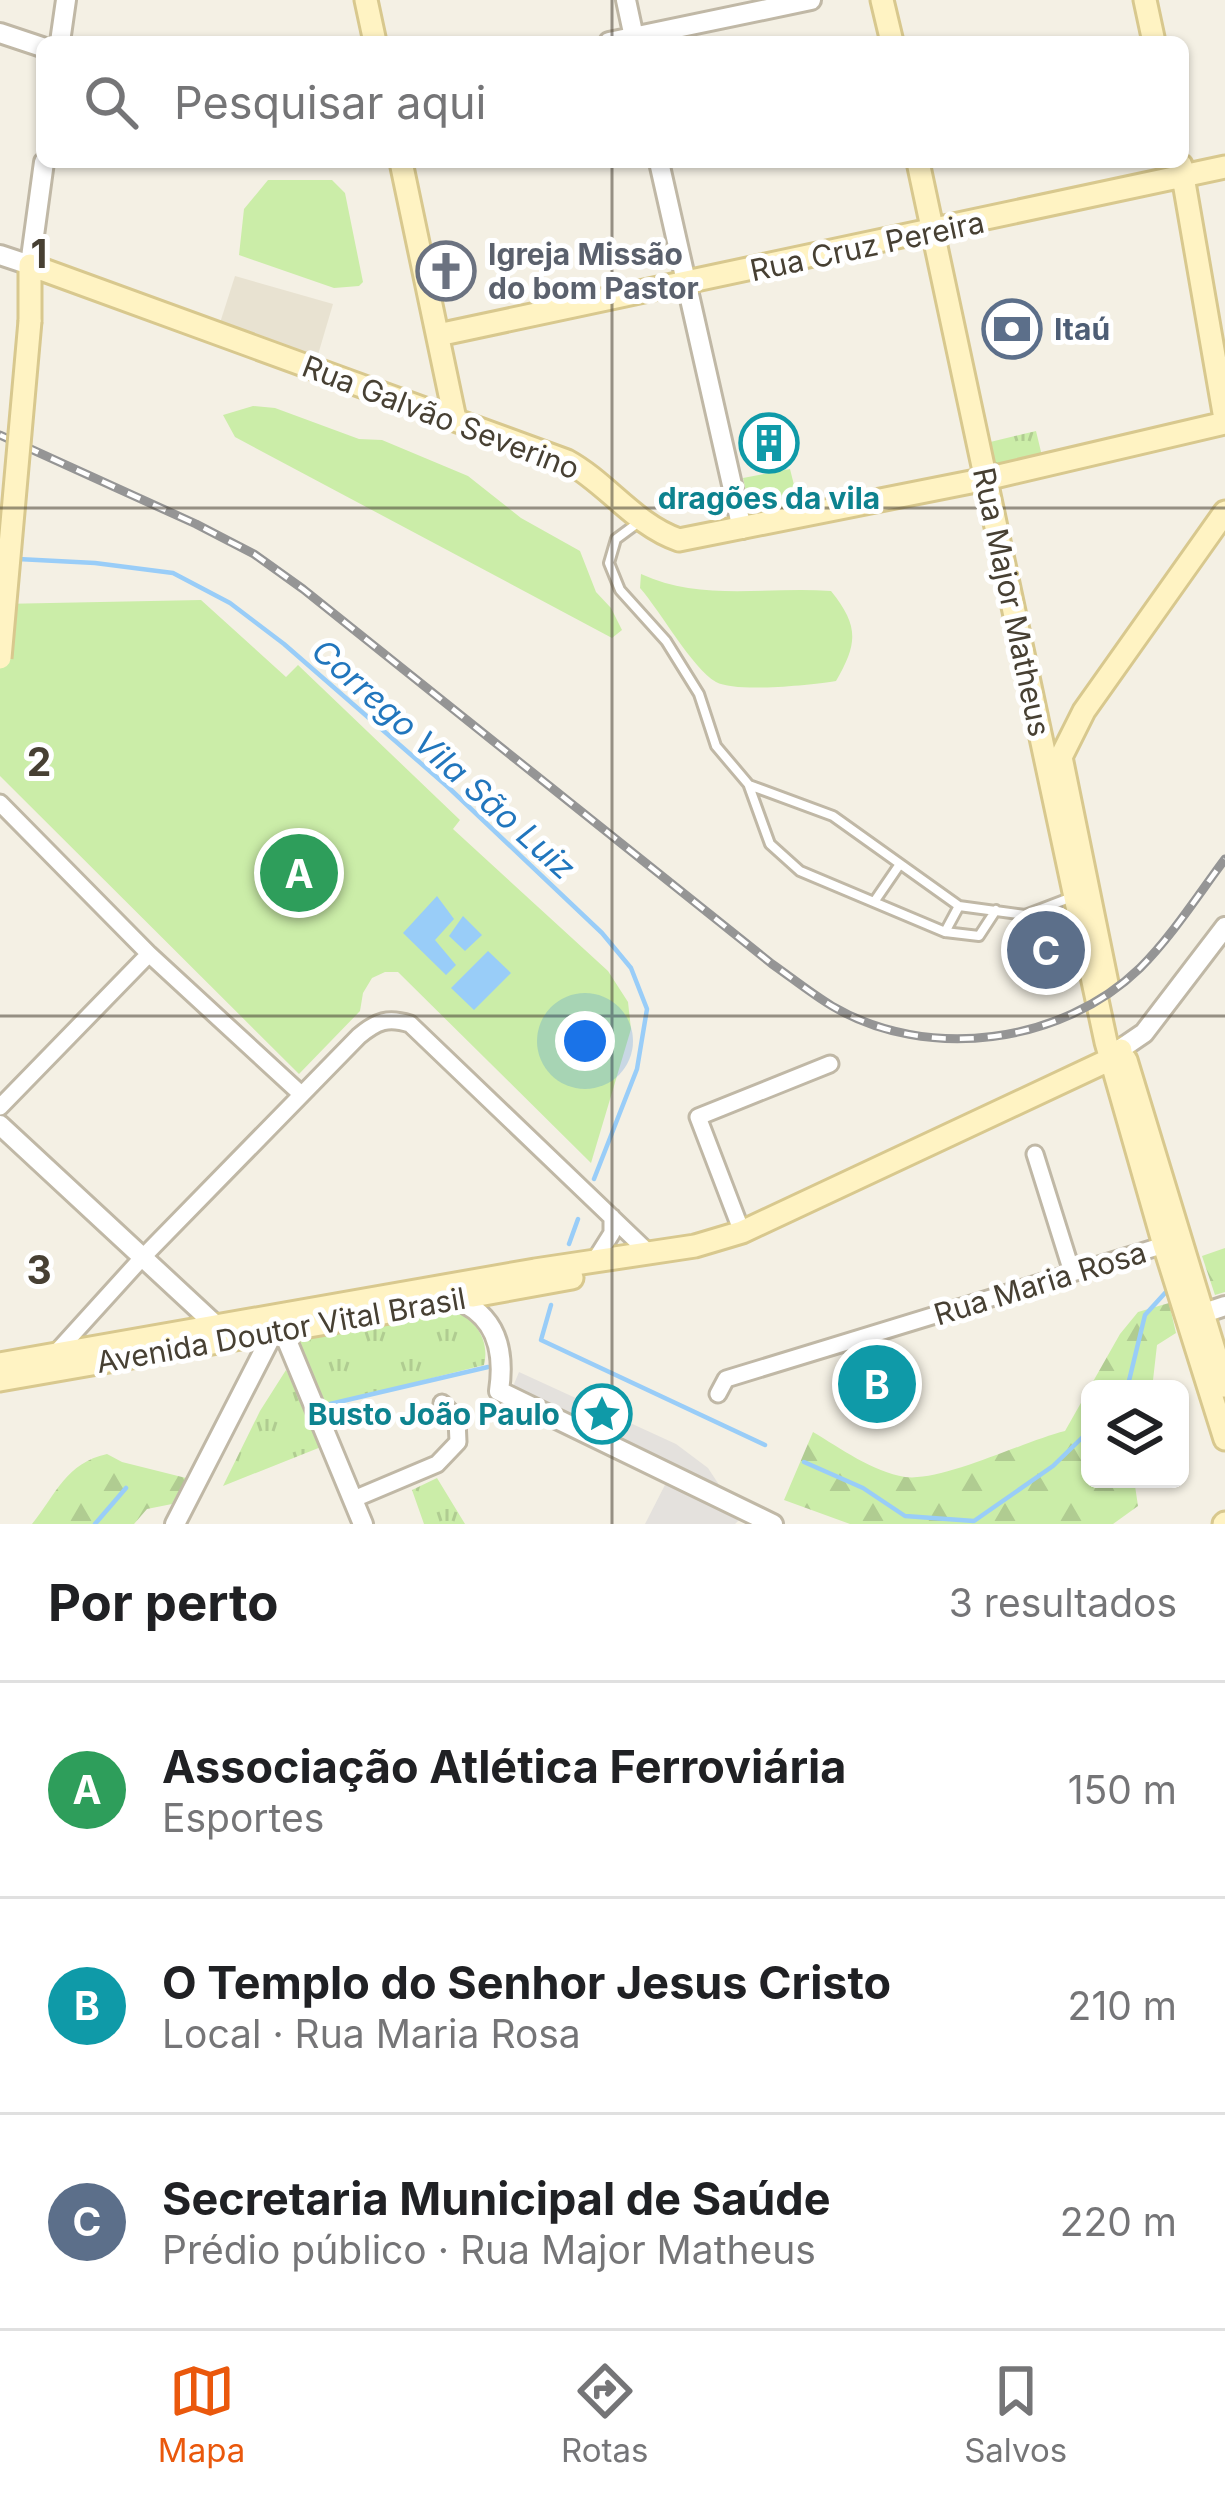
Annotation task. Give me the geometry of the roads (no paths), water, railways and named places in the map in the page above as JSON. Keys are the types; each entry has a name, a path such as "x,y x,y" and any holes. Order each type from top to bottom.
{"main road":[{"path":"366,0 374,36"},
{"path":"882,0 891,36"},
{"path":"1144,0 1153,36"},
{"name":"Rua Cruz Pereira","path":"438,335 932,232 1182,169 1225,167"},
{"path":"402,168 455,419"},
{"name":"Rua Major Matheus","path":"919,168 1074,896 1113,1049"},
{"path":"1182,169 1225,421"},
{"path":"0,658 30,321 30,266"},
{"name":"Rua Galvão Severino","path":"30,266 567,461 588,472 662,535 679,540 986,478 1225,421"},
{"name":"Rua Major Matheus","path":"1113,1049 1061,757 1084,711 1225,512"},
{"path":"1038,716 1061,719 1084,711"},
{"path":"593,1266 742,1232 1113,1049"},
{"path":"1113,1049 1164,1245 1225,1438"},
{"path":"1113,1049 1225,1386"},
{"name":"Avenida Doutor Vital Brasil","path":"272,1325 535,1270 593,1266"},
{"name":"Avenida Doutor Vital Brasil","path":"0,1380 224,1333 562,1280 593,1266"},
{"name":"Avenida Doutor Vital Brasil","path":"0,1364 57,1351 224,1333"}],"street":[{"path":"61,36 66,0"},
{"path":"626,0 633,36"},
{"path":"644,36 739,7 811,0"},
{"path":"0,33 36,45"},
{"path":"30,266 43,168"},
{"path":"660,168 742,529"},
{"name":"Rua Galvão Severino","path":"0,255 30,266"},
{"path":"0,802 149,954 301,1094"},
{"path":"1113,1049 1144,1033 1225,927"},
{"path":"0,1106 149,954"},
{"path":"39,1372 301,1094 375,1023 392,1018 410,1024 649,1253"},
{"path":"742,1232 698,1117 830,1064"},
{"path":"0,1125 224,1333"},
{"path":"1035,1154 1072,1273"},
{"path":"593,1266 612,1234 612,1217"},
{"name":"Rua Maria Rosa","path":"718,1394 726,1379 1164,1245"},
{"path":"454,1300 484,1317 499,1337 503,1368 499,1391 773,1524"},
{"path":"1201,1314 1225,1306"},
{"path":"272,1325 302,1375 363,1524"},
{"path":"175,1524 272,1325"},
{"path":"251,1376 275,1365 302,1375"},
{"path":"354,1499 437,1464 458,1442 457,1419 442,1403"}],"lane":[{"path":"642,520 616,539 609,563 620,590 666,641 699,694 716,746 749,785 770,844 800,871 945,932 979,936 996,910"},
{"path":"749,785 832,815 959,906 1024,915 1074,896"},
{"path":"874,902 900,864"},
{"path":"945,932 959,906"}],"water":[{"path":"437,896 454,919 435,940 456,965 446,975 403,933"},
{"path":"463,916 482,935 465,951 449,936"},
{"path":"488,951 511,973 474,1010 451,988"}],"waterway":[{"name":"Corrego Vila São Luiz","path":"18,559 173,573 230,603 448,787 602,933 631,968 647,1009 637,1069 594,1179"},
{"name":"Corrego Vila São Luiz","path":"569,1244 578,1219"},
{"path":"1129,1380 1145,1315 1165,1293"},
{"path":"551,1305 541,1340 765,1445"},
{"path":"330,1404 488,1367"},
{"path":"804,1462 863,1488 905,1516 974,1521 1053,1466 1081,1439"},
{"path":"95,1524 126,1488"}],"railway":[{"path":"0,435 254,554 772,964 832,1006 869,1024 951,1039 1033,1028 1072,1014 1108,994 1140,968 1225,859"}],"place":[{"name":"Igreja Missão do bom Pastor","path":"446,271"},
{"name":"Itaú","path":"1012,329"},
{"name":"dragões da vila","path":"769,443"},
{"name":"Associação Atlética Ferroviária","path":"299,873"},
{"name":"Secretaria Municipal de Saúde","path":"1046,950"},
{"name":"O Templo do Senhor Jesus Cristo","path":"877,1384"},
{"name":"Busto João Paulo","path":"602,1414"}]}
